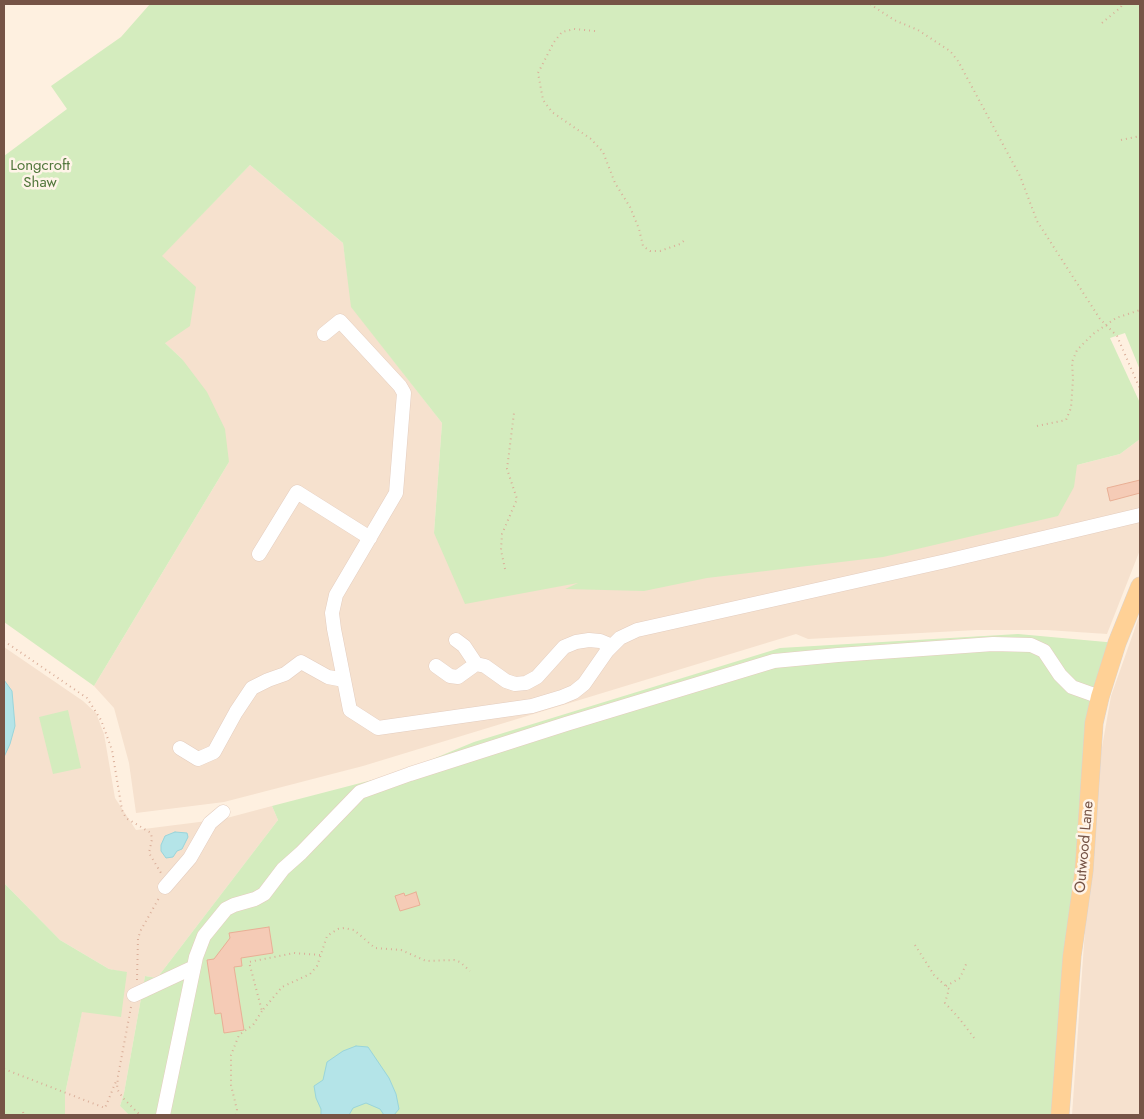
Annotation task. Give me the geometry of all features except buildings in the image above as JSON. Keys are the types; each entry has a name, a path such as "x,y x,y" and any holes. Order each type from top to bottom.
{"main road":[{"name":"Outwood Lane","path":"1060,1115 1072,956 1084,871 1094,723 1100,697 1122,630 1140,586"}],"lane":[{"path":"324,334 340,321 400,386 404,393 396,493 336,595 332,613 350,710 378,728 532,706 562,698 584,684 620,638 637,630 946,561 1140,515"},
{"path":"258,554 297,492 370,538"},
{"path":"456,640 464,646 476,664 485,666 506,681 515,684 526,683 537,677 564,647 576,642 600,641 612,646"},
{"path":"163,1115 196,957 204,936 226,909 234,904 255,899 264,894 283,868 301,853 360,792 566,724 774,661 994,644 1031,645 1044,650 1060,675 1072,687 1100,697"},
{"path":"180,748 198,759 214,752 236,712 252,688 285,674 301,662 328,677 344,680"},
{"path":"436,666 450,676 458,677 476,664"},
{"path":"165,887 190,858 210,823 223,812"},
{"path":"134,995 194,968"}],"path":[{"path":"870,4 894,20 918,30 950,51 958,61 1020,176 1037,221 1100,319 1117,336 1140,389"},
{"path":"1102,23 1122,4"},
{"path":"595,31 574,29 562,32 554,42 538,73 543,100 552,112 591,139 604,152 614,183 630,208 639,229 643,246 650,251 660,251 680,244 686,239"},
{"path":"1121,140 1140,136"},
{"path":"1037,426 1066,420 1071,408 1072,362 1077,350 1106,324 1116,318 1140,310"},
{"path":"505,569 501,550 502,534 517,500 507,469 514,413"},
{"path":"4,641 87,698 101,720 112,750 122,810 126,818 151,833 152,839 149,853 164,879 165,887 138,938 138,978 117,1089 140,1115"},
{"path":"236,1115 237,1110 231,1085 231,1055 239,1036 253,1025 262,1011 282,988 310,974 317,966 328,936 332,931 344,928 354,930 376,948 401,950 426,961 454,960 460,962 470,971"},
{"path":"915,945 934,975 949,989 945,1003 975,1039"},
{"path":"262,1011 249,962 294,953 320,955"},
{"path":"946,986 960,978 966,962"},
{"path":"4,1069 105,1108 118,1076"}],"shaded area":[{"path":"250,165 343,243 352,307 442,423 434,533 1077,465 1120,454 1140,439 1140,550 1107,634 1047,630 977,630 808,639 796,634 363,766 224,802 136,813 129,763 114,708 94,686 229,462 182,359 165,343 161,256"},
{"path":"1140,614 1140,1115 1072,1115 1095,787 1111,696"},
{"path":"4,647 83,701 96,713 104,734 115,798 136,830 223,819 272,806 278,820 157,978 145,976 120,1106 129,1115 65,1115 65,1094 82,1011 127,973 109,969 60,940 4,883"}],"green space":[{"name":"Longcroft Shaw","path":"150,4 1140,4 1140,370 1125,333 1110,338 1140,403 1140,439 1120,454 1077,465 1074,487 1058,516 883,557 707,578 644,591 565,589 578,583 465,604 434,533 442,423 351,307 343,243 250,165 162,256 196,287 190,326 165,343 182,359 207,392 225,429 229,462 94,686 4,622 4,156 67,109 51,86 121,37"},
{"path":"1018,634 1117,643 1100,697 1060,1115 129,1115 120,1106 145,976 157,978 278,820 272,806 399,773 474,742 780,648"},
{"path":"68,710 81,768 53,774 39,717"},
{"path":"4,883 60,940 109,969 127,972 121,1017 82,1012 65,1094 65,1115 4,1115"}],"water":[{"path":"4,680 12,691 15,726 4,757"},
{"path":"175,832 187,833 188,837 182,849 177,851 173,857 166,858 161,851 161,845 165,836"},
{"path":"356,1046 368,1047 389,1078 396,1094 399,1109 394,1115 384,1115 380,1109 366,1103 353,1108 349,1115 321,1115 314,1086 323,1080 327,1062 343,1051"}]}
